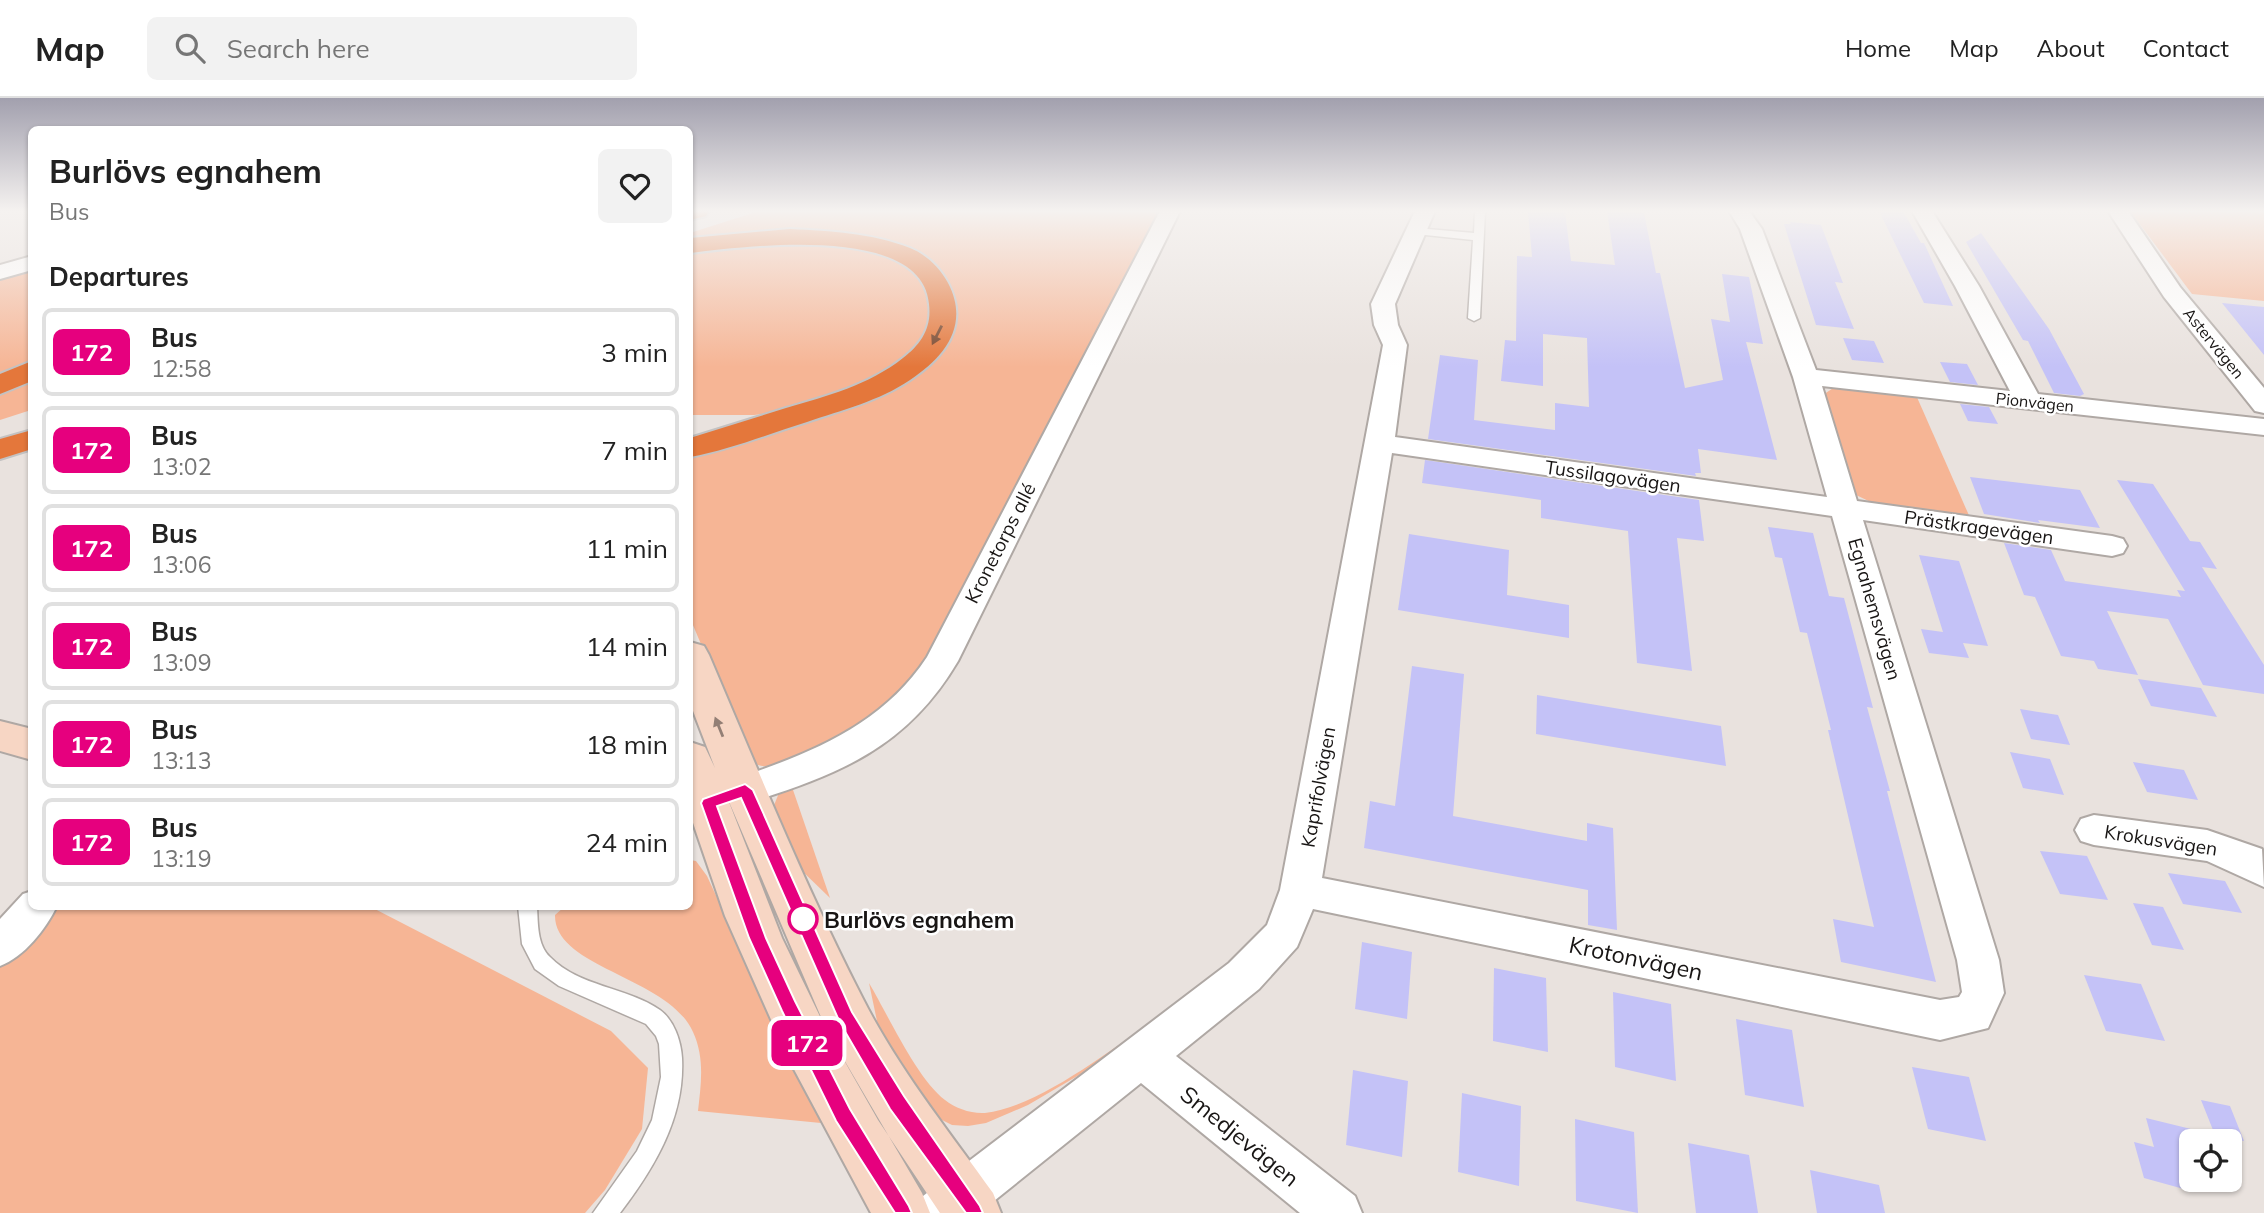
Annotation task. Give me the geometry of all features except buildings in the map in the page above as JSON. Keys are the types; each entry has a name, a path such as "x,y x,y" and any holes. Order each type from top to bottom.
{"highway":[{"path":"693,446 847,401 883,385 905,371 930,349 943,327 944,305 941,289 929,272 916,263"},
{"path":"0,387 28,372"},
{"path":"0,387 28,378"},
{"path":"693,422 751,423 801,414"},
{"path":"0,434 28,425"},
{"path":"0,449 28,440"}],"main road":[{"path":"693,673 714,801 758,938 788,1006 843,1115 902,1213"},
{"path":"0,736 28,744"},
{"path":"693,763 958,1208"}],"street":[{"name":"Kronetorps allé","path":"714,801 826,761 856,746 896,717 918,695 941,661 1144,263"},
{"name":"Kaprifolvägen","path":"958,1208 1244,976 1283,935 1300,890 1380,443 1395,345 1386,325 1383,304 1402,263"},
{"name":"Egnahemsvägen","path":"1764,263 1806,377 1978,960 1983,993 1973,1014"},
{"path":"1953,263 2028,401"},
{"name":"Astervägen","path":"2153,263 2172,292 2264,405"},
{"path":"0,272 28,264"},
{"name":"Pionvägen","path":"1806,377 2264,427"},
{"name":"Tussilagovägen","path":"1380,443 1845,509"},
{"name":"Prästkragevägen","path":"1845,509 2112,546"},
{"name":"Krokusvägen","path":"2094,830 2219,848 2241,855 2264,871"},
{"name":"Krotonvägen","path":"1300,890 1940,1020 1973,1014"},
{"path":"0,948 33,910"},
{"name":"Smedjevägen","path":"1143,1057 1338,1213"}],"lane":[{"path":"1474,318 1477,263"},
{"path":"528,910 533,947 542,962 563,976 654,1018 670,1039 673,1075 665,1118 646,1159 605,1213"}],"shaded area":[{"path":"693,263 903,263 924,280 934,321 914,352 875,380 784,411 754,415 693,415"},
{"path":"926,263 1136,263 935,645 913,680 885,711 856,730 776,766 760,766 748,756 693,625 693,454 841,409 954,327 955,304 951,286 941,273"},
{"path":"2169,263 2264,263 2264,301 2192,294"},
{"path":"28,272 28,363 0,377 0,280"},
{"path":"28,383 28,411 0,420 0,395"},
{"path":"1836,386 1916,395 1971,520 1881,507 1854,494 1823,395"},
{"path":"792,787 830,898 796,865 772,810 779,793"},
{"path":"693,860 696,861 707,876 821,1123 698,1111 701,1071 699,1052 693,1032 680,1013 661,998 573,948 560,933 555,915 561,910 693,910"},
{"path":"51,910 377,910 611,1031 648,1068 642,1129 605,1190 585,1213 0,1213 0,967"},
{"path":"869,983 904,1046 934,1090 954,1106 980,1113 1007,1108 1055,1086 1166,1012 1120,1051 1028,1105 986,1123 952,1125 938,1118 881,1040"}],"bus line":[{"name":"172","path":"902,1213 843,1115 788,1006 758,938 708,803 745,790 846,1017 897,1102 973,1213"}],"place":[{"name":"Burlövs egnahem","path":"803,919"}]}
